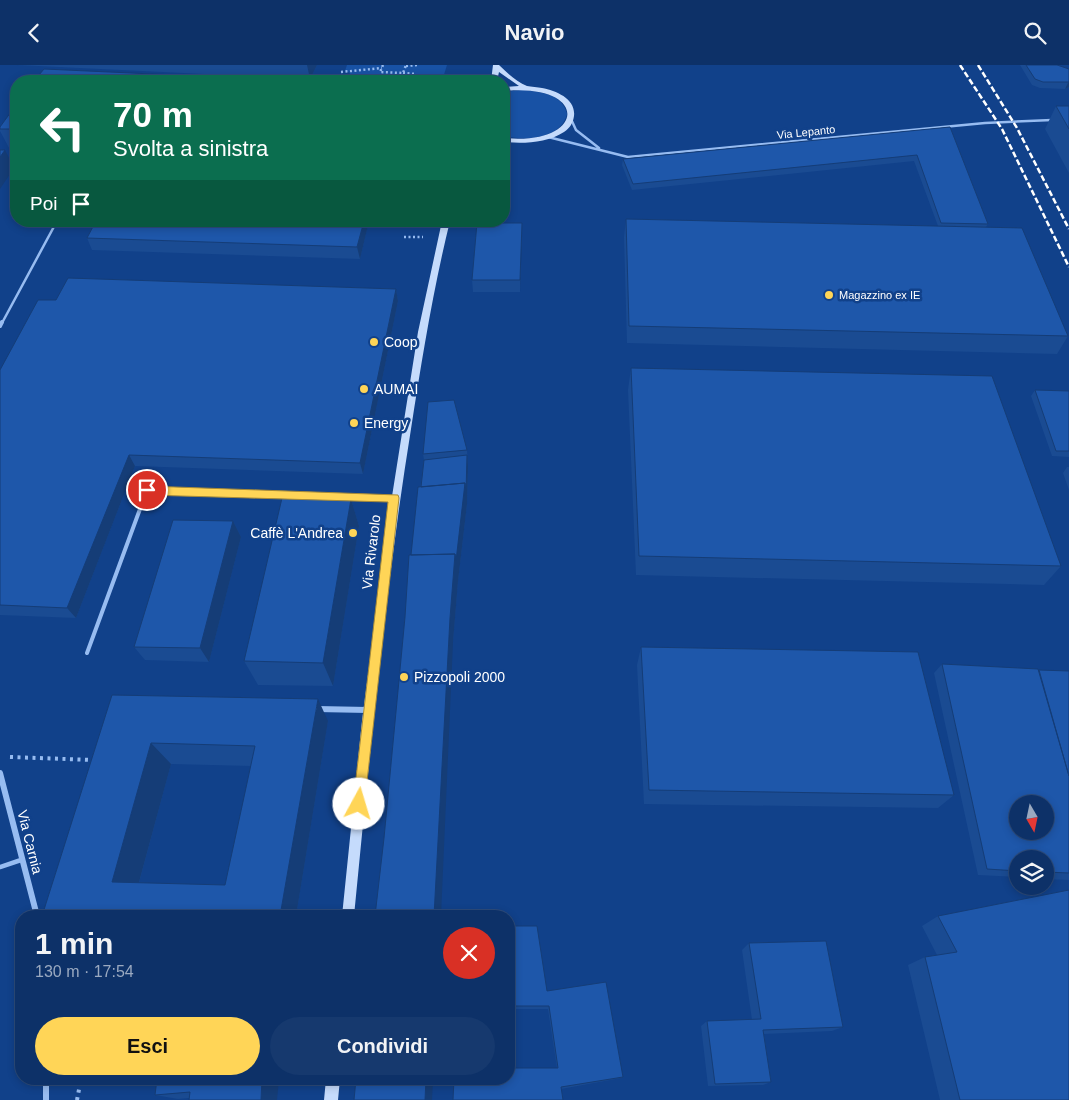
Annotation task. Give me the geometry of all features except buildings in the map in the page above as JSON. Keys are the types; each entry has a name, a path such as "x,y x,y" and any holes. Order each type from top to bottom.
{"main road":[{"path":"497,65 506,75"},
{"path":"510,78 525,87"},
{"path":"510,88 525,87 551,92 561,97 568,104 571,112 571,119 566,127 548,137 523,142 510,141"},
{"name":"Via Rivarolo","path":"349,910 369,710 394,498 422,332 445,227"},
{"path":"331,1100 332,1085"}],"street":[{"path":"311,709 369,710"},
{"name":"Via Carnia","path":"0,773 35,910"},
{"path":"46,1085 46,1100"}],"lane":[{"path":"571,119 576,130 603,151"},
{"name":"Via Lepanto","path":"628,157 985,123 1060,119"},
{"path":"548,137 628,157"},
{"path":"0,326 54,227"},
{"path":"87,653 147,490 394,498"},
{"path":"0,867 21,860"}],"path":[{"path":"403,73 406,66 418,65"},
{"path":"341,72 382,66 380,72 416,75"},
{"path":"404,237 426,237"},
{"path":"5,758 96,760"},
{"path":"77,1100 80,1085"}],"shaded area":[{"path":"347,65 447,65 444,75 349,75 350,73 345,71"},
{"path":"523,90 550,95 560,102 567,114 558,129 550,133 532,138 510,138 510,91"}],"railway":[{"path":"960,65 1002,129 1069,267"},
{"path":"978,65 1017,128 1069,229"}],"place":[{"name":"Magazzino ex IE","path":"829,295"},
{"name":"Coop","path":"374,342"},
{"name":"AUMAI","path":"364,389"},
{"name":"Energy","path":"354,423"},
{"name":"Caffè L'Andrea","path":"353,533"},
{"name":"Pizzopoli 2000","path":"404,677"}],"route":[{"path":"147,490 394,498 359,804"}]}
